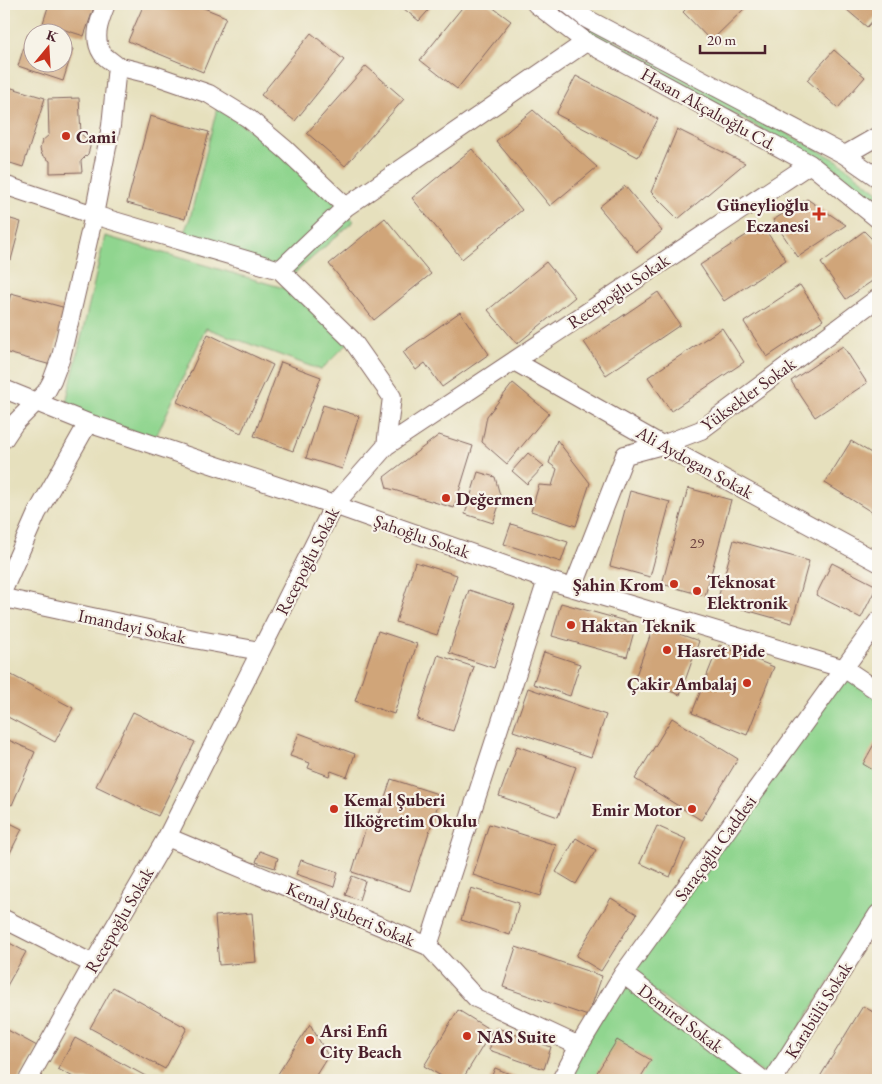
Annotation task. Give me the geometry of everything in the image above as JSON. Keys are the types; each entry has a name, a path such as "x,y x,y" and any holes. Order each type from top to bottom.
{"street":[{"path":"106,4 98,26 98,38 102,53 117,66 154,75 209,94 248,118 286,150 346,206"},
{"name":"Hasan Akçalıoğlu Cd.","path":"536,4 586,42 810,164 878,219"},
{"name":"Hasan Akçalıoğlu Cd.","path":"568,4 587,19 845,155 878,178"},
{"path":"280,270 346,206 586,42"},
{"path":"4,439 14,424 46,392 61,357 94,215 111,126 117,66"},
{"path":"845,155 878,136"},
{"name":"Recepoğlu Sokak","path":"28,1080 167,837 334,505 386,446 810,164"},
{"path":"4,185 94,215 280,270 352,340 392,397 386,446"},
{"name":"Yüksekler Sokak","path":"574,588 625,455 662,445 701,430 878,298"},
{"name":"Ali Aydogan Sokak","path":"514,361 662,445 878,562"},
{"name":"Şahoğlu Sokak","path":"4,389 88,423 334,505 547,580 845,669 878,691"},
{"path":"4,588 37,513 88,423"},
{"name":"Kemal Şuberi Sokak","path":"167,837 428,946 547,580"},
{"name":"Imandayi Sokak","path":"4,598 260,652"},
{"name":"Saraçoğlu Caddesi","path":"561,1080 579,1046 624,974 878,621"},
{"name":"Karabülü Sokak","path":"773,1080 878,914"},
{"path":"4,919 93,964"},
{"path":"428,946 476,998 579,1046"},
{"name":"Demirel Sokak","path":"624,974 763,1080"}],"green space":[{"path":"549,4 561,4 592,28 838,161 878,192 878,203 832,168 591,35"},
{"path":"217,108 284,153 354,221 288,279 178,247 190,218"},
{"path":"105,236 287,289 348,343 321,370 206,328 155,439 65,407"},
{"path":"846,675 878,696 878,905 768,1077 630,973"},
{"path":"624,980 757,1080 563,1080"}],"building":[{"path":"49,4 95,4 84,36 72,32 72,22 43,22"},
{"path":"144,4 194,4 226,17 203,72 128,41"},
{"path":"398,4 434,4 419,21"},
{"path":"465,4 488,4 511,21 457,89 420,60"},
{"path":"691,4 748,5 711,41 683,12"},
{"path":"840,4 878,4 878,15 867,27"},
{"path":"311,33 344,60 295,121 261,95"},
{"path":"834,50 865,77 838,108 807,80"},
{"path":"22,53 22,67 18,66"},
{"path":"366,66 404,99 345,166 307,133"},
{"path":"36,72 66,72 63,81"},
{"path":"576,76 658,119 638,157 556,114"},
{"path":"5,86 45,98 23,167 4,161"},
{"name":"Cami","path":"79,98 81,134 88,140 90,147 88,154 81,161 82,172 50,173 50,161 42,155 40,149 42,141 49,135 48,99"},
{"path":"533,110 597,167 550,206 496,141"},
{"path":"150,116 209,132 185,219 127,203"},
{"path":"677,129 745,163 678,219 651,192"},
{"path":"472,149 522,210 462,259 412,198"},
{"path":"625,186 662,231 637,252 599,207"},
{"path":"807,199 846,225 798,257 773,220"},
{"path":"4,217 21,222 11,260 4,258"},
{"path":"385,218 431,274 374,320 329,264"},
{"path":"762,225 786,260 724,301 700,265"},
{"path":"864,231 878,245 878,277 846,299 821,263"},
{"path":"546,262 575,297 517,344 488,310"},
{"path":"800,285 823,320 767,357 744,322"},
{"path":"658,292 680,325 606,375 584,342"},
{"path":"11,293 66,308 51,365 4,352 4,321"},
{"path":"460,312 489,354 442,387 425,363 416,370 403,352"},
{"path":"722,328 744,362 671,411 648,377"},
{"path":"208,334 273,365 241,433 177,402"},
{"path":"843,346 867,383 815,417 791,381"},
{"path":"281,362 321,377 293,451 254,436"},
{"path":"513,383 549,413 507,464 482,442 487,416"},
{"path":"323,405 359,416 342,469 306,458"},
{"path":"439,435 473,446 454,508 387,488 384,477"},
{"path":"557,440 590,483 576,526 531,511 539,485 552,486 557,469 549,463"},
{"path":"851,441 878,457 878,516 825,483"},
{"path":"528,453 544,466 527,484 512,471"},
{"path":"478,472 495,477 501,499 493,523 465,514"},
{"path":"688,488 731,500 705,596 662,584"},
{"path":"630,491 670,502 650,577 610,566"},
{"path":"511,524 568,542 561,562 504,544"},
{"path":"734,540 809,561 792,623 717,602"},
{"path":"415,562 457,575 437,635 396,622"},
{"path":"832,563 877,586 861,618 816,595"},
{"path":"469,590 515,605 494,668 449,653"},
{"path":"561,603 636,624 627,657 552,636"},
{"path":"654,625 699,641 680,695 635,678"},
{"path":"378,631 417,644 394,714 355,701"},
{"path":"719,645 774,667 747,735 692,713"},
{"path":"544,652 580,664 570,696 533,684"},
{"path":"438,655 474,667 453,731 417,719"},
{"path":"4,671 73,708 55,742 4,715"},
{"path":"528,688 606,715 591,757 513,731"},
{"path":"133,712 195,742 158,816 96,786"},
{"path":"672,718 738,759 701,820 635,779"},
{"path":"299,733 355,754 347,777 331,771 329,776 308,768 310,763 290,756"},
{"path":"878,737 878,773 863,764"},
{"path":"4,738 35,752 12,805 4,801"},
{"path":"517,746 576,767 558,817 499,796"},
{"path":"391,779 441,795 410,891 352,872 367,824 375,827"},
{"path":"4,820 22,829 4,865"},
{"path":"489,824 556,845 540,896 473,875"},
{"path":"657,826 686,839 670,877 640,863"},
{"path":"576,838 596,850 576,884 556,872"},
{"path":"260,851 278,858 275,868 256,862"},
{"path":"301,860 338,872 334,887 296,874"},
{"path":"352,876 365,881 359,900 345,895"},
{"path":"471,888 519,903 510,935 461,920"},
{"path":"611,898 637,914 601,971 576,956"},
{"path":"252,913 256,962 219,965 215,916"},
{"path":"4,940 26,952 4,991"},
{"path":"516,947 602,976 588,1016 503,987"},
{"path":"113,987 187,1028 165,1069 90,1028"},
{"path":"863,1006 878,1015 878,1068 871,1080 818,1080"},
{"path":"458,1010 492,1031 462,1080 448,1080 424,1066"},
{"name":"Arsi Enfi City Beach","path":"310,1024 328,1056 313,1080 274,1080"},
{"path":"4,1028 37,1046 18,1080 4,1080"},
{"path":"497,1028 551,1047 544,1069 489,1050"},
{"path":"75,1038 153,1080 79,1080 58,1069"},
{"path":"617,1040 651,1060 639,1080 606,1080 596,1074"},
{"path":"495,1068 525,1080 490,1080"}],"place":[{"name":"Cami","path":"66,136"},
{"name":"Güneylioğlu Eczanesi","path":"819,214"},
{"name":"Değermen","path":"446,498"},
{"name":"Şahin Krom","path":"674,584"},
{"name":"Teknosat Elektronik","path":"697,591"},
{"name":"Haktan Teknik","path":"571,625"},
{"name":"Hasret Pide","path":"667,650"},
{"name":"Çakir Ambalaj","path":"747,683"},
{"name":"Kemal Şuberi İlköğretim Okulu","path":"334,809"},
{"name":"Emir Motor","path":"692,809"},
{"name":"NAS Suite","path":"467,1036"},
{"name":"Arsi Enfi City Beach","path":"310,1040"}]}
